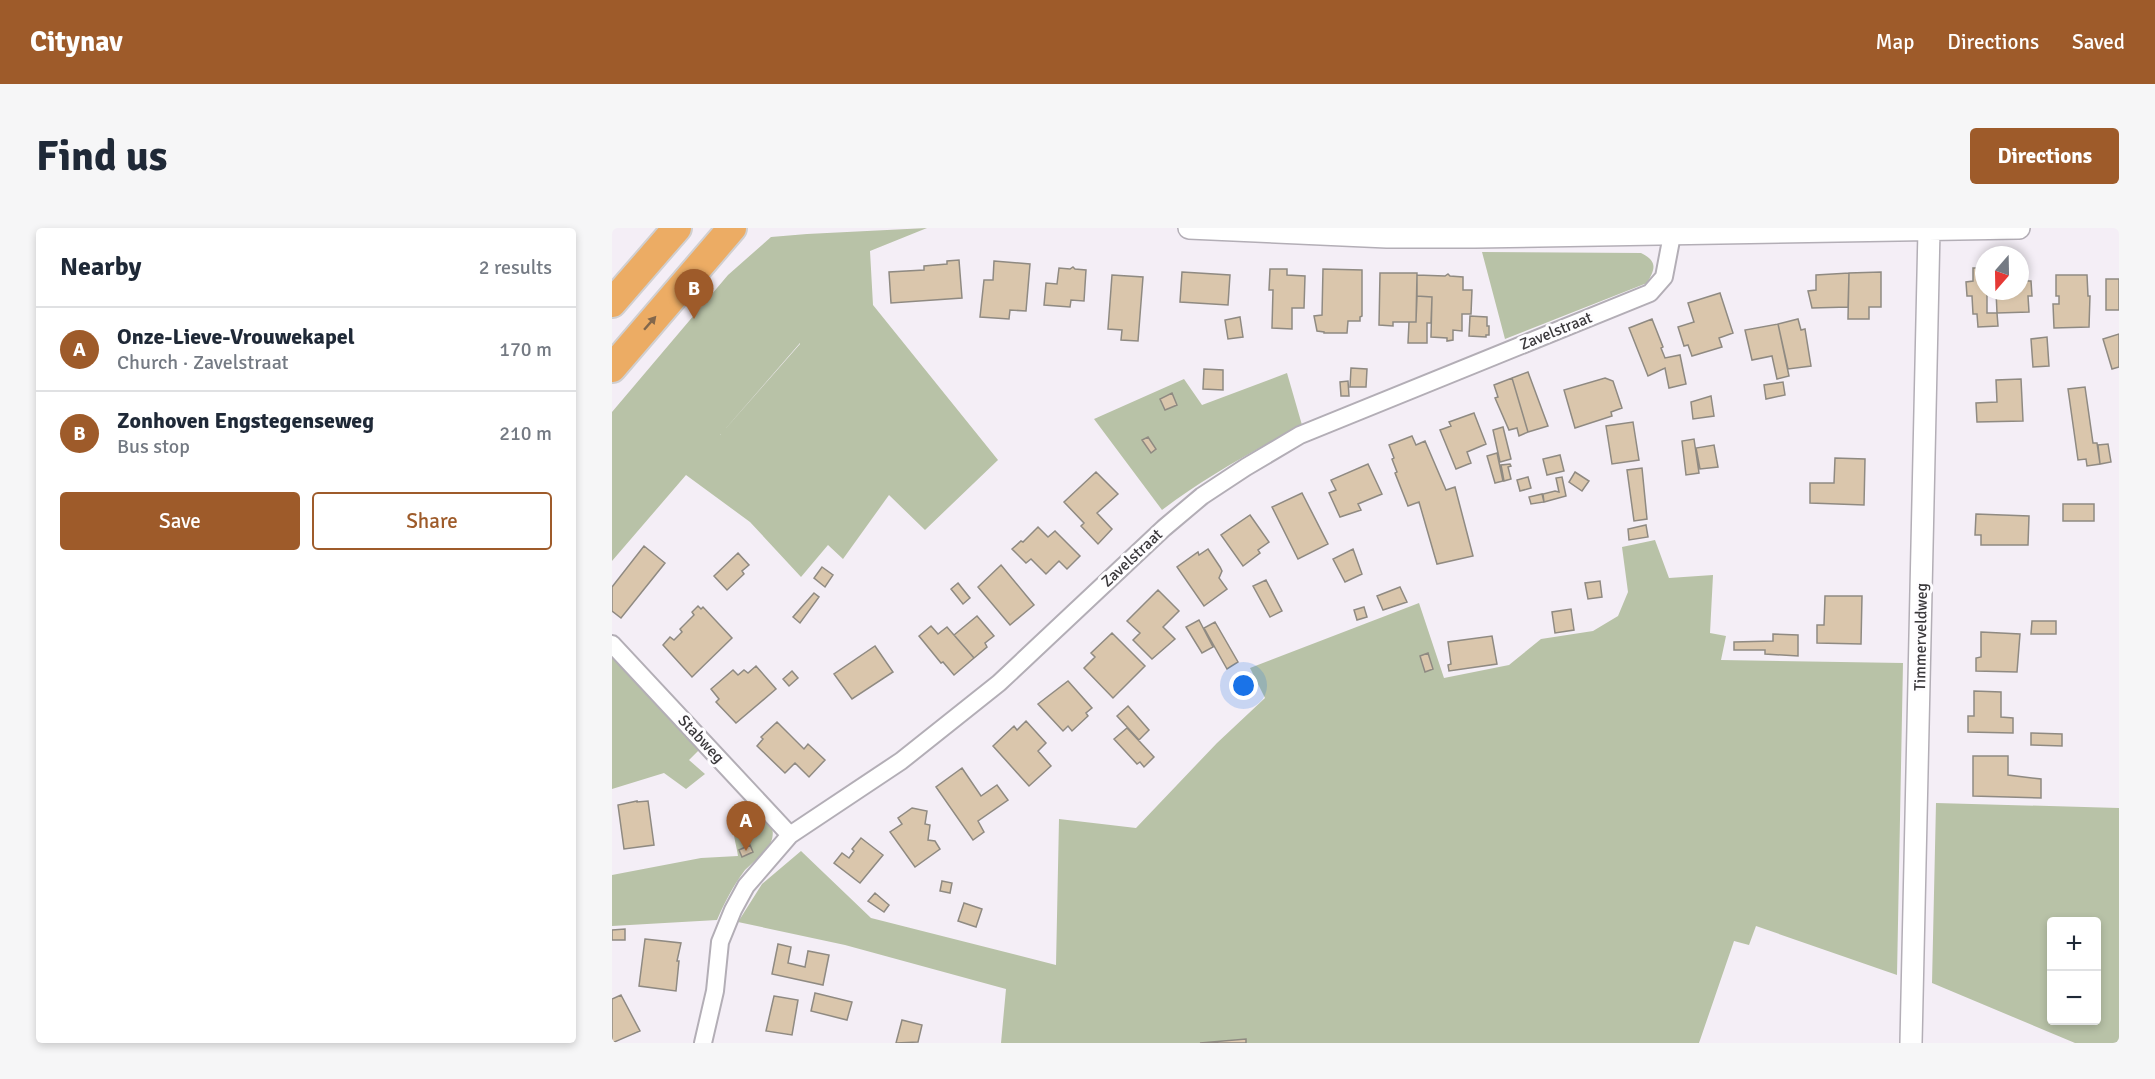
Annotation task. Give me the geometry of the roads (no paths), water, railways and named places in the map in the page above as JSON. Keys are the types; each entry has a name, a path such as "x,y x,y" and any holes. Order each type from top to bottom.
{"highway":[{"path":"612,303 676,228"},
{"path":"612,368 732,228"}],"street":[{"path":"1189,228 1398,237 1672,235 1821,230 2019,228"},
{"name":"Timmerveldweg","path":"1911,1043 1929,230"},
{"name":"Zavelstraat","path":"704,1043 715,992 720,942 733,909 746,886 790,835 901,761 999,683 1164,528 1202,496 1300,435 1650,293 1664,276 1672,235"},
{"name":"Stabweg","path":"612,644 790,835"},
{"name":"Zavelstraat","path":"697,1043 708,1021"}],"place":[{"name":"Zonhoven Engstegenseweg","path":"694,319"},
{"name":"Onze-Lieve-Vrouwekapel","path":"746,851"}]}
